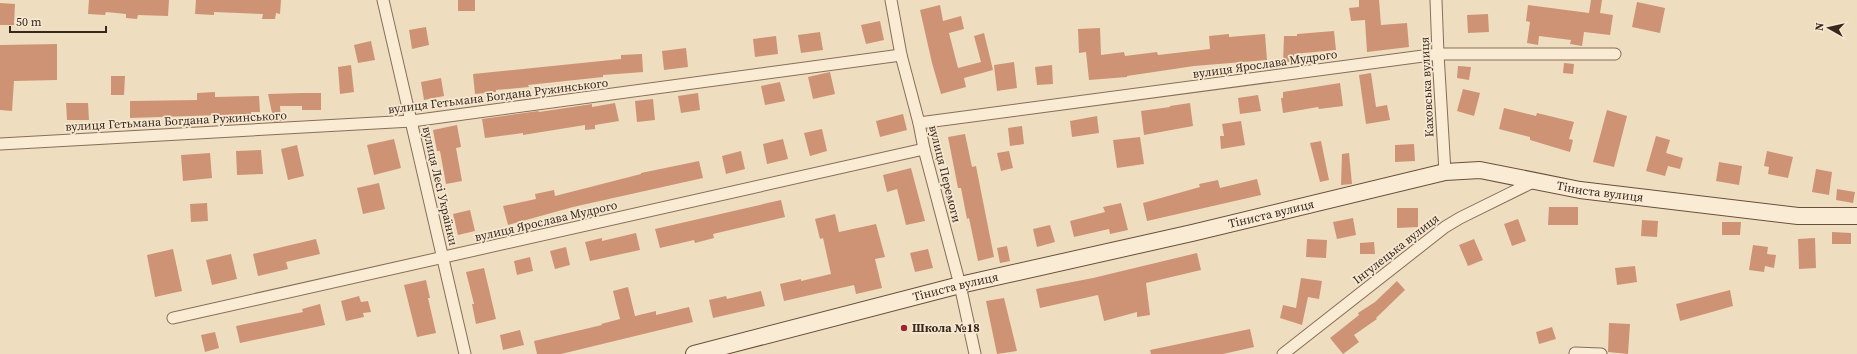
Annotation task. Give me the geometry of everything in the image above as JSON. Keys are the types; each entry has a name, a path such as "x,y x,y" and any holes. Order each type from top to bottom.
{"street":[{"name":"вулиця Лесі Українки","path":"384,0 465,354"},
{"name":"вулиця Перемоги","path":"891,0 901,55 920,123 924,148 960,286 975,354"},
{"name":"Каховська вулиця","path":"1436,0 1445,172"},
{"name":"вулиця Ярослава Мудрого","path":"920,123 1438,54 1615,54"},
{"name":"вулиця Гетьмана Богдана Ружинського","path":"0,144 412,121 901,55"},
{"name":"вулиця Ярослава Мудрого","path":"173,318 924,148"},
{"name":"Тіниста вулиця","path":"694,354 718,352 960,286 1192,233 1445,172 1480,170 1580,190 1798,216 1857,216"},
{"name":"Інгулецька вулиця","path":"1283,354 1445,227 1535,181"},
{"path":"1575,354 1601,354"}],"building":[{"path":"89,0 169,0 168,16 138,15 137,19 126,18 126,14 106,12 105,15 88,14"},
{"path":"196,0 281,0 280,14 276,13 275,19 262,19 263,14 214,12 214,15 195,14"},
{"path":"458,0 475,0 475,11 458,11"},
{"path":"1359,0 1379,0 1381,25 1407,23 1409,47 1367,52 1365,20 1351,21 1349,8 1359,7"},
{"path":"1591,0 1602,0 1600,13 1613,15 1610,35 1584,32 1582,46 1570,44 1571,40 1539,36 1538,45 1527,43 1530,22 1526,21 1528,5 1589,13"},
{"path":"1637,2 1665,8 1660,33 1632,27"},
{"path":"0,3 15,4 14,25 0,25"},
{"path":"940,5 943,21 961,16 964,29 949,33 958,68 981,62 974,36 984,33 993,70 964,78 966,87 941,94 932,63 920,10"},
{"path":"1488,14 1489,32 1468,33 1467,15"},
{"path":"880,21 884,40 866,44 861,25"},
{"path":"426,27 429,45 412,49 409,30"},
{"path":"1100,28 1101,55 1124,52 1125,56 1157,52 1158,55 1210,49 1209,36 1229,34 1229,37 1265,34 1267,60 1194,66 1127,77 1089,80 1086,52 1079,53 1078,29"},
{"path":"1334,31 1336,50 1294,54 1294,62 1283,62 1284,36 1297,36 1297,34"},
{"path":"820,32 823,50 801,53 798,35"},
{"path":"776,36 778,54 755,57 753,39"},
{"path":"371,41 375,60 358,63 354,45"},
{"path":"57,44 57,80 14,81 12,111 0,110 0,45"},
{"path":"686,48 688,67 664,70 662,51"},
{"path":"642,54 643,72 603,75 603,77 528,85 529,87 496,90 496,92 475,94 473,74 621,59 621,55"},
{"path":"1014,62 1017,88 997,91 994,65"},
{"path":"1564,63 1574,64 1573,74 1563,73"},
{"path":"351,65 354,92 340,94 338,67"},
{"path":"1052,65 1053,84 1037,85 1035,67"},
{"path":"1458,66 1471,67 1469,80 1457,78"},
{"path":"830,72 835,94 813,99 808,77"},
{"path":"1371,73 1376,107 1387,105 1390,120 1366,124 1359,75"},
{"path":"111,76 125,76 124,95 111,95"},
{"path":"441,78 444,96 424,100 421,82"},
{"path":"780,82 785,101 765,105 761,86"},
{"path":"1340,83 1343,106 1319,109 1318,107 1283,113 1281,98 1283,98 1283,92"},
{"path":"1463,89 1480,93 1474,116 1457,111"},
{"path":"215,92 215,97 259,96 260,112 251,112 251,114 130,118 130,101 197,100 197,93"},
{"path":"321,93 321,110 302,110 302,106 280,106 281,121 274,122 268,94"},
{"path":"698,93 700,110 681,113 678,96"},
{"path":"1258,95 1261,111 1240,114 1238,98"},
{"path":"653,99 655,120 637,122 635,101"},
{"path":"66,103 88,103 89,120 67,120"},
{"path":"615,103 619,121 595,125 595,129 585,130 585,125 523,135 523,133 485,138 482,119 592,104 592,107"},
{"path":"1190,103 1193,126 1144,135 1141,111"},
{"path":"1504,108 1536,116 1537,113 1574,122 1569,139 1573,140 1570,152 1530,140 1530,137 1499,129"},
{"path":"1607,110 1627,116 1614,167 1593,162"},
{"path":"903,114 907,130 880,137 876,121"},
{"path":"1097,116 1099,133 1072,137 1070,121"},
{"path":"1241,121 1245,145 1221,149 1220,136 1224,136 1222,124"},
{"path":"457,125 461,147 456,148 462,181 446,184 440,151 437,151 433,130"},
{"path":"1022,126 1024,144 1010,146 1008,128"},
{"path":"822,129 827,151 810,156 804,133"},
{"path":"965,134 972,167 976,166 994,257 978,261 961,188 958,188 948,137"},
{"path":"1656,136 1670,140 1666,153 1683,158 1680,169 1668,166 1665,176 1646,171"},
{"path":"1140,137 1144,164 1117,168 1113,140"},
{"path":"394,139 401,168 374,175 367,145"},
{"path":"783,139 788,159 767,164 763,144"},
{"path":"1321,141 1329,180 1320,182 1310,143"},
{"path":"1414,144 1415,161 1395,162 1395,145"},
{"path":"297,145 304,176 288,180 281,149"},
{"path":"261,150 263,174 237,175 236,151"},
{"path":"741,151 745,169 726,174 722,156"},
{"path":"1009,151 1013,168 1001,171 997,153"},
{"path":"1767,151 1793,157 1788,178 1768,174 1769,167 1764,166"},
{"path":"210,153 212,178 183,181 181,155"},
{"path":"1349,153 1352,184 1341,185 1342,154"},
{"path":"699,161 703,178 573,207 508,225 503,206 536,199 535,194 554,190 555,196 641,173"},
{"path":"1719,162 1742,166 1739,185 1716,181"},
{"path":"911,168 925,221 906,225 897,189 887,192 883,175"},
{"path":"1816,169 1832,172 1829,195 1812,192"},
{"path":"1257,179 1261,195 1147,221 1143,203 1200,187 1199,184 1218,180 1220,188"},
{"path":"379,183 385,209 363,214 357,188"},
{"path":"1837,189 1855,192 1853,203 1836,200"},
{"path":"781,200 785,217 713,234 714,238 695,243 694,240 660,248 655,229"},
{"path":"207,203 208,221 191,222 190,204"},
{"path":"1121,203 1128,230 1110,234 1109,229 1074,237 1070,221 1105,212 1103,207"},
{"path":"1549,207 1578,207 1578,225 1548,225"},
{"path":"1397,208 1418,208 1418,227 1397,228"},
{"path":"470,210 475,231 458,235 453,214"},
{"path":"835,214 839,232 876,224 885,257 875,259 882,288 856,294 854,285 784,301 780,284 831,274 823,238 820,239 815,219"},
{"path":"1353,218 1356,235 1337,239 1333,222"},
{"path":"1518,219 1526,241 1512,246 1504,224"},
{"path":"1642,220 1658,221 1657,237 1641,236"},
{"path":"1722,222 1741,222 1740,235 1722,235"},
{"path":"1050,225 1055,242 1037,247 1033,229"},
{"path":"1832,232 1851,233 1851,244 1832,244"},
{"path":"636,233 640,250 590,261 585,242 602,238 602,241"},
{"path":"1815,238 1816,268 1799,269 1798,239"},
{"path":"316,239 320,254 286,262 288,269 258,276 253,254"},
{"path":"1307,239 1327,240 1326,258 1306,257"},
{"path":"1474,239 1483,260 1468,266 1459,245"},
{"path":"1374,242 1375,254 1360,254 1360,243"},
{"path":"1753,245 1768,247 1767,254 1776,255 1774,268 1765,266 1764,272 1749,270"},
{"path":"1007,246 1010,261 1000,263 997,248"},
{"path":"566,247 570,265 555,269 550,251"},
{"path":"173,249 182,291 155,297 147,255"},
{"path":"928,249 933,268 915,272 910,253"},
{"path":"1197,253 1201,270 1146,283 1150,315 1137,317 1137,312 1104,321 1098,295 1040,308 1036,289 1093,278"},
{"path":"231,254 237,279 212,285 206,260"},
{"path":"530,257 533,271 517,275 514,261"},
{"path":"1635,266 1637,282 1617,285 1615,268"},
{"path":"484,268 496,319 476,324 472,304 474,304 466,272"},
{"path":"1301,278 1322,281 1319,299 1308,297 1302,325 1280,318 1283,305 1296,308"},
{"path":"426,280 430,298 428,298 436,333 417,337 404,285"},
{"path":"1397,281 1405,290 1376,318 1377,319 1354,335 1359,342 1343,354 1330,338 1359,315 1358,313 1375,302"},
{"path":"628,287 635,316 656,311 656,315 689,307 693,322 561,354 537,354 534,341 602,325 601,324 620,319 613,291"},
{"path":"1730,290 1733,306 1680,321 1676,304"},
{"path":"761,291 765,306 713,318 709,300 726,296 727,299"},
{"path":"359,296 361,302 368,301 371,312 363,313 364,317 346,321 341,301"},
{"path":"1004,298 1017,351 997,354 986,301"},
{"path":"320,304 325,325 240,343 236,326 303,312 302,309"},
{"path":"1609,323 1630,324 1628,354 1608,352"},
{"path":"1552,327 1556,339 1539,344 1536,332"},
{"path":"1250,329 1254,347 1223,354 1151,354 1150,350"},
{"path":"520,330 524,345 503,350 500,335"},
{"path":"215,332 219,348 205,352 201,335"}],"place":[{"name":"Школа №18","path":"904,328"}]}
